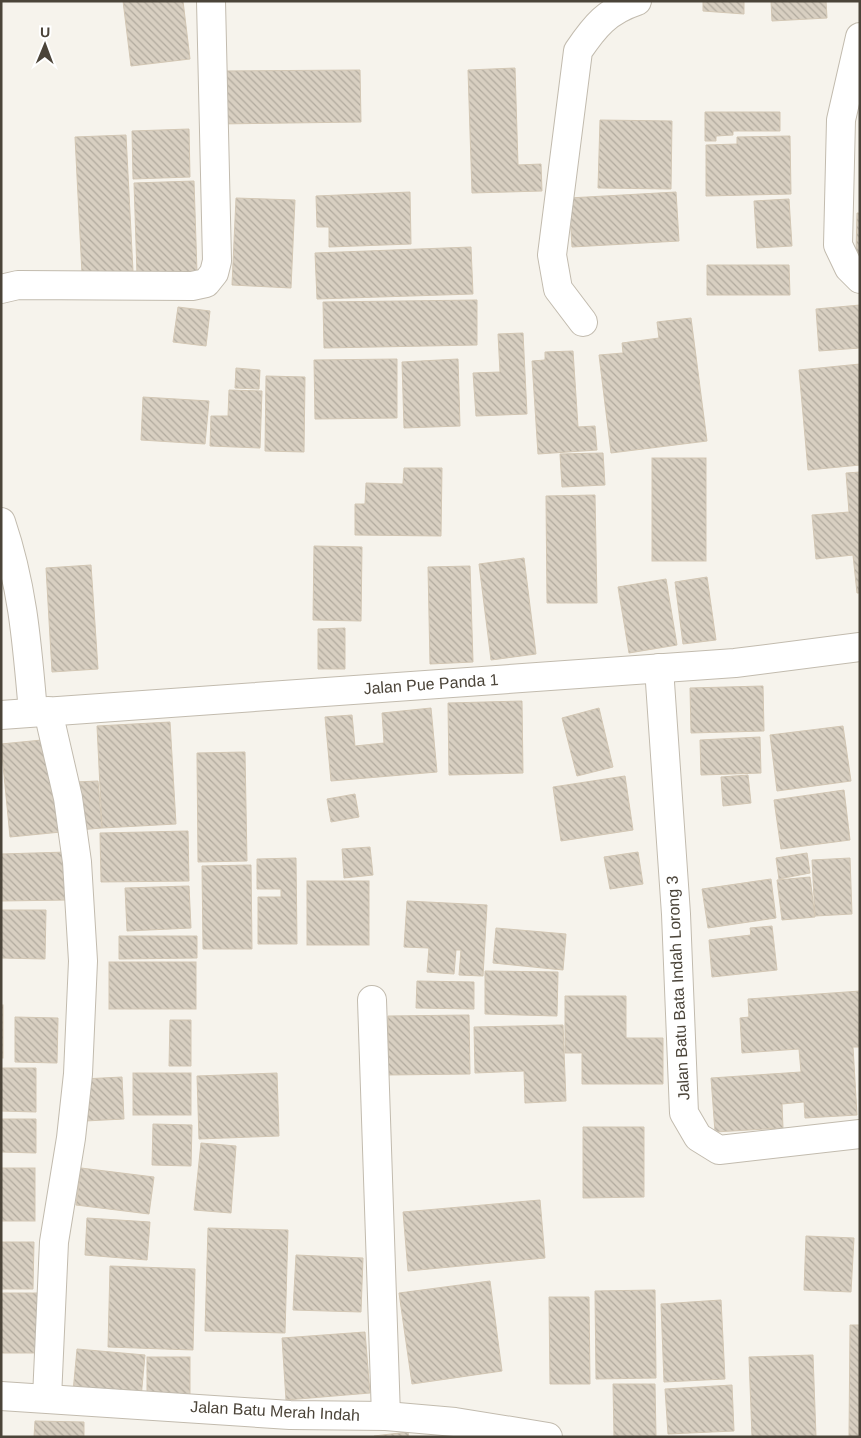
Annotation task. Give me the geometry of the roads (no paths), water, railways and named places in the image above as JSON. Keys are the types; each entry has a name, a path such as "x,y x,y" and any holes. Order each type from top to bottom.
{"street":[{"path":"1,289 18,285 192,286 206,283 214,272 217,261 211,1"},
{"path":"583,322 558,288 552,255 578,52 592,30 618,7 637,1"},
{"path":"860,36 841,120 838,245 848,268 860,279"},
{"path":"1,522 12,554 41,711 68,798 77,862 83,961 74,1111 54,1242 46,1398"},
{"name":"Jalan Pue Panda 1","path":"1,715 735,663 860,647"},
{"name":"Jalan Batu Bata Indah Lorong 3","path":"659,668 676,914 684,1114 698,1138 719,1150 860,1134"},
{"path":"372,1000 386,1416"},
{"name":"Jalan Batu Merah Indah","path":"1,1396 290,1415 386,1416 455,1422 548,1437"}]}
